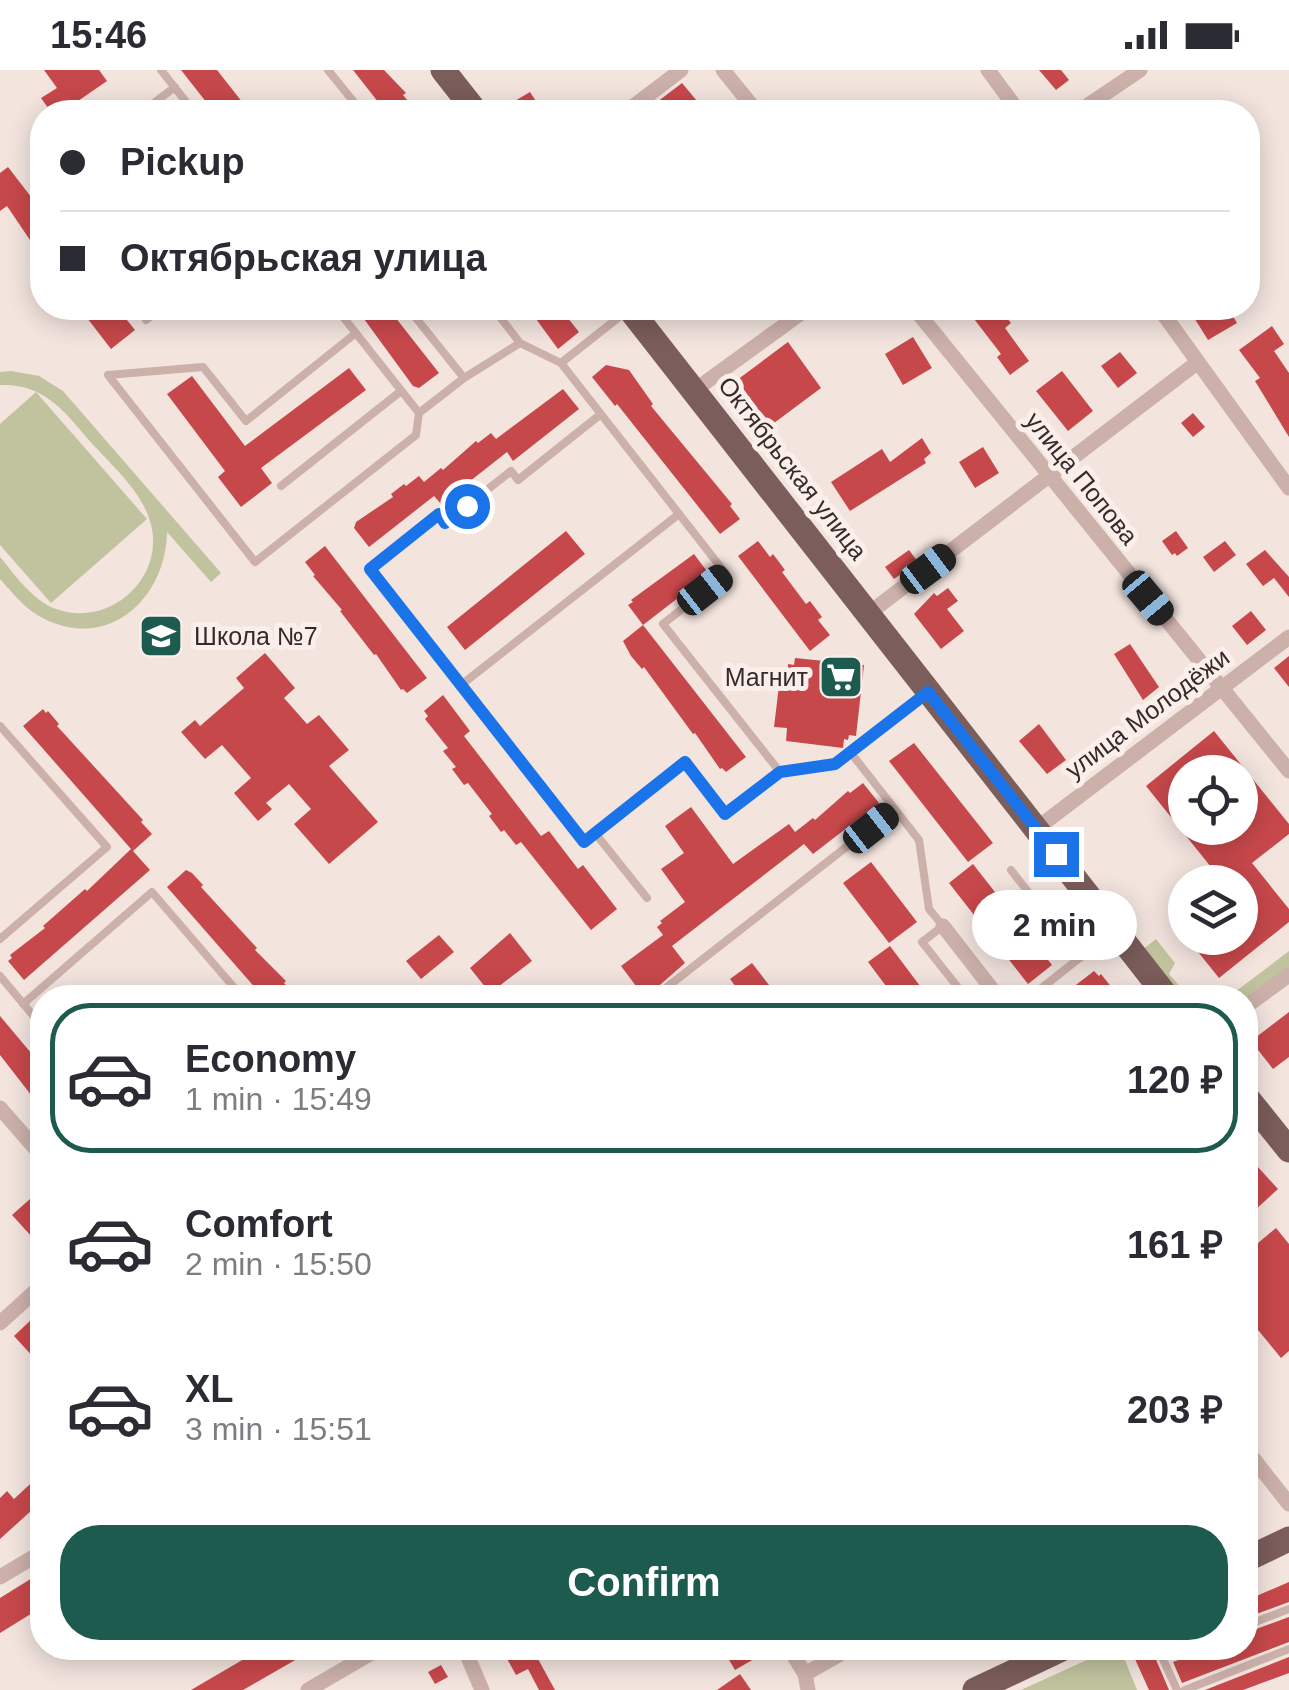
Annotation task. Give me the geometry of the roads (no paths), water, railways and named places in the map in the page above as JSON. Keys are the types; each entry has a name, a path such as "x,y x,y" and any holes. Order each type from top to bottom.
{"main road":[{"path":"443,70 467,100"},
{"name":"Октябрьская улица","path":"639,320 1158,985"},
{"path":"1258,1111 1289,1150"},
{"path":"1258,1554 1289,1539"},
{"path":"975,1690 1039,1660"}],"street":[{"path":"641,100 680,70"},
{"path":"723,70 747,100"},
{"path":"988,70 1009,100"},
{"path":"1096,100 1140,70"},
{"path":"695,390 791,320"},
{"name":"улица Попова","path":"923,320 1289,771"},
{"path":"1168,320 1289,488"},
{"path":"868,614 1198,362"},
{"name":"улица Молодёжи","path":"1036,829 1289,637"},
{"path":"943,926 989,985"},
{"path":"1258,998 1289,976"},
{"path":"0,1108 30,1142"},
{"path":"0,1323 30,1296"},
{"path":"1258,1465 1289,1504"},
{"path":"0,1577 30,1559"},
{"path":"308,1690 359,1660"},
{"path":"469,1660 482,1690"},
{"path":"807,1682 835,1660"}],"lane":[{"path":"161,70 184,100"},
{"path":"328,70 352,100"},
{"path":"157,100 174,87"},
{"path":"345,320 418,413 416,436 254,562 108,375 203,367 246,420 356,334"},
{"path":"418,320 464,378"},
{"path":"502,320 520,343 561,363 726,574 663,624 780,772"},
{"path":"561,363 614,320"},
{"path":"418,413 520,343"},
{"path":"280,486 401,391"},
{"path":"601,414 518,480 511,471 445,523 439,514 370,569 584,842 685,762 725,814 780,772 835,764 928,692"},
{"path":"461,685 680,514"},
{"path":"0,726 107,846 0,939"},
{"path":"850,753 919,840 929,909 943,926 922,942 956,985"},
{"path":"670,985 894,809"},
{"path":"595,833 647,898"},
{"path":"1011,870 1080,958"},
{"path":"45,985 152,892 232,985"},
{"path":"1045,985 1115,930"},
{"path":"0,976 30,1012"},
{"path":"23,1004 30,998"},
{"path":"1258,1621 1289,1609"},
{"path":"1185,1690 1289,1649"},
{"path":"1163,1660 1177,1690"}],"place":[{"name":"Школа №7","path":"161,636"},
{"name":"Магнит","path":"841,677"}]}
